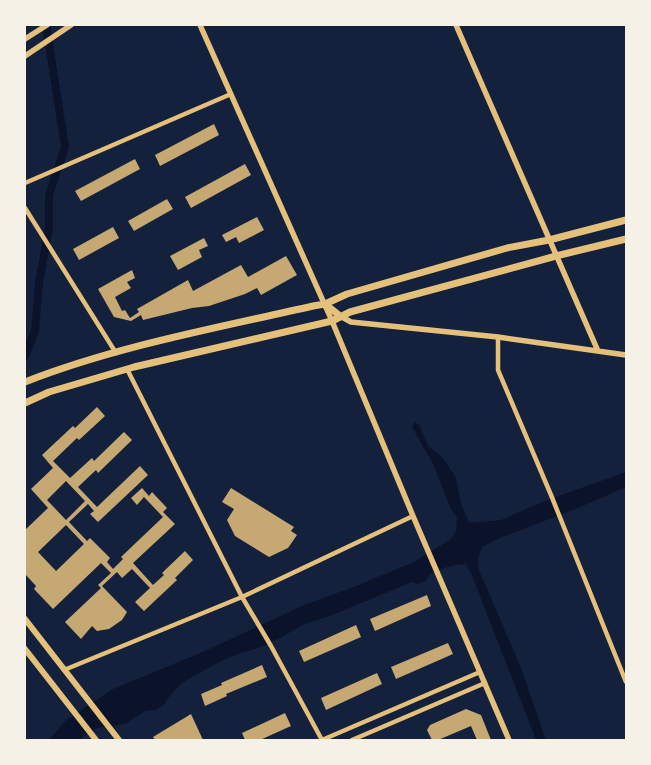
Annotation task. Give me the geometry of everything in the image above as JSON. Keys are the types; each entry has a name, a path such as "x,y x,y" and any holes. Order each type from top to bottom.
{"main road":[{"path":"25,382 116,353 173,338 325,304 347,294 507,248 549,240 626,220"},
{"path":"27,402 49,392 127,369 332,321 340,316 556,256 626,239"},
{"path":"325,304 340,316"},
{"path":"25,619 119,740"},
{"path":"25,649 96,740"}],"street":[{"path":"25,40 47,25"},
{"path":"25,56 71,25"},
{"path":"200,25 325,304 509,740"},
{"path":"456,25 598,352"},
{"path":"25,183 231,94"},
{"path":"25,208 116,353"},
{"path":"340,316 351,322 498,338 626,355"},
{"path":"498,338 498,370 552,495 626,682"},
{"path":"127,369 242,597 322,740 480,672"},
{"path":"64,670 242,597 413,516"},
{"path":"352,740 485,683"}],"water":[{"path":"415,422 419,425 428,446 442,457 456,478 461,504 469,523 501,520 542,502 626,472 626,487 578,508 502,537 482,547 478,558 479,570 521,668 546,740 536,740 466,564 442,569 429,575 427,580 418,584 412,582 332,615 302,625 259,648 219,662 182,683 164,705 156,710 145,711 125,724 97,728 78,740 49,740 65,721 113,689 205,651 304,605 414,562 451,539 456,531 457,518 451,509 433,464 412,427"}],"building":[{"path":"214,124 219,135 160,166 155,155"},
{"path":"135,159 140,169 81,201 75,191"},
{"path":"245,164 251,175 191,208 185,197"},
{"path":"167,199 173,209 134,231 128,221"},
{"path":"257,217 264,230 239,243 236,237 226,242 222,235"},
{"path":"113,227 119,238 79,260 73,249"},
{"path":"204,238 208,246 199,250 202,257 178,270 170,256"},
{"path":"286,256 297,275 261,295 257,288 209,306 192,308 143,320 141,315 131,321 114,317 98,289 132,270 135,278 127,282 131,288 115,297 122,311 125,310 130,318 139,312 137,309 188,280 193,291 241,265 248,277"},
{"path":"97,407 105,416 79,440 77,438 53,461 70,478 92,458 94,461 124,432 132,440 98,473 96,470 78,487 97,507 140,466 148,475 98,522 90,514 94,511 88,504 69,522 87,541 90,538 110,558 107,562 113,569 123,559 121,557 163,517 144,497 137,505 131,498 142,488 149,496 152,492 167,508 163,512 175,524 133,563 153,585 164,575 162,573 185,551 193,560 175,578 177,580 144,611 135,602 150,588 132,569 122,578 117,572 102,586 127,612 122,620 109,629 97,631 92,626 81,639 65,622 101,588 98,585 111,573 101,563 53,609 34,589 36,586 25,574 25,530 48,508 31,489 53,468 42,455 73,426 75,428","holes":["66,481 85,501 66,520 47,500","66,525 84,544 56,571 38,552"]},
{"path":"231,488 294,527 291,531 297,535 288,548 269,557 235,536 227,520 234,509 222,502"},
{"path":"427,595 431,606 375,631 370,619"},
{"path":"356,625 361,637 304,662 299,651"},
{"path":"448,643 453,654 396,679 391,667"},
{"path":"262,665 267,677 226,694 227,696 205,706 201,694"},
{"path":"377,673 382,684 326,710 321,698"},
{"path":"466,709 481,715 491,740 477,740 471,726 438,740 432,740 427,730 430,725"},
{"path":"285,713 291,726 260,740 245,740 242,733"},
{"path":"191,714 203,740 155,740 153,737"}],"waterway":[{"path":"25,356 35,331 39,283 49,228 49,195 65,147 46,25"}]}
